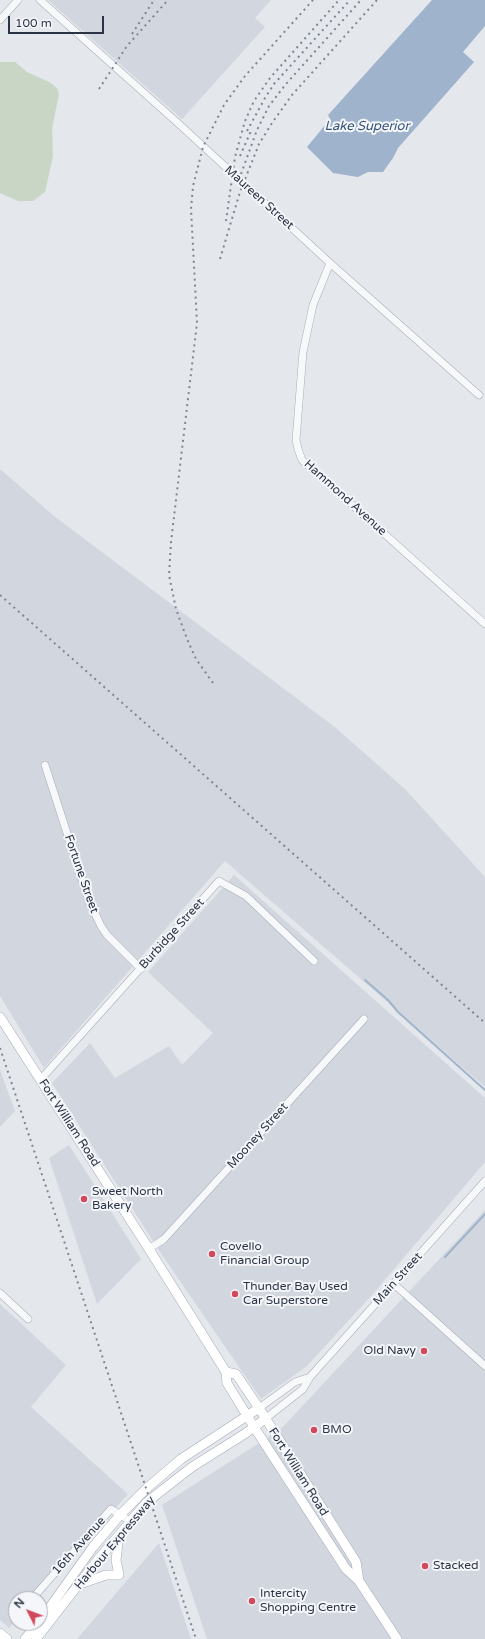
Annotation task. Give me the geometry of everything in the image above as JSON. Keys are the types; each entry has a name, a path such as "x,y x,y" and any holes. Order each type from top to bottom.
{"main road":[{"name":"Fort William Road","path":"0,1017 41,1079 226,1372 227,1383 254,1427 346,1570 359,1581 397,1639"},
{"name":"Fort William Road","path":"226,1372 236,1374 259,1408 356,1562 359,1581"},
{"name":"Harbour Expressway","path":"48,1610 93,1547 120,1515 147,1488 181,1459 259,1408"},
{"name":"Harbour Expressway","path":"36,1639 130,1521 147,1502 163,1488 192,1467 265,1419"},
{"path":"80,1584 106,1575 120,1575 116,1560 119,1535"},
{"name":"Harbour Expressway","path":"25,1639 32,1631"},
{"path":"0,1633 7,1639"}],"street":[{"path":"0,20 18,0"},
{"name":"Maureen Street","path":"40,0 330,263 479,395"},
{"name":"Hammond Avenue","path":"330,263 313,305 303,352 296,440 302,460 485,624"},
{"name":"Fortune Street","path":"45,765 89,901 101,926 107,934 141,969"},
{"name":"Burbidge Street","path":"41,1079 220,881 246,896 314,961"},
{"name":"Mooney Street","path":"149,1249 164,1239 364,1019"},
{"name":"Main Street","path":"265,1419 302,1389 310,1377 485,1181"},
{"path":"394,1284 485,1366"},
{"path":"0,1293 28,1319"},
{"name":"Main Street","path":"259,1408 295,1382 310,1377"},
{"name":"16th Avenue","path":"39,1591 111,1509 130,1521"}],"shaded area":[{"path":"48,0 271,0 255,18 265,27 182,119"},
{"path":"0,469 54,516 336,728 405,789 485,877 485,1087 225,861 44,1068 0,996"},
{"path":"234,875 485,1098 485,1162 372,1295 307,1366 261,1399 160,1252 52,1083 90,1043 115,1078 169,1046 182,1065 213,1033 148,972"},
{"path":"0,1070 15,1111 0,1127"},
{"path":"69,1145 141,1259 97,1304 49,1158"},
{"path":"485,1210 485,1639 207,1639 162,1505 281,1429"},
{"path":"0,1304 66,1365 31,1407 128,1494 42,1591 8,1591 8,1627 0,1620"},
{"path":"159,1543 191,1639 77,1639"}],"green space":[{"path":"0,62 15,62 27,72 51,83 57,88 59,94 52,129 53,156 45,192 33,201 18,201 0,193"}],"water":[{"name":"Lake Superior","path":"432,0 485,0 485,26 463,52 474,62 398,148 383,172 368,172 358,177 333,173 307,147 330,119 328,115"}],"waterway":[{"path":"365,980 388,1000 398,1012 485,1090"},
{"path":"445,1257 485,1214"}],"railway":[{"path":"132,34 154,0"},
{"path":"99,89 127,46 168,0"},
{"path":"213,683 196,659 187,639 176,609 169,575 171,542 197,323 191,209 193,186 203,147 224,105 245,76 313,0"},
{"path":"226,221 235,157 245,121 254,101 270,78 339,0"},
{"path":"247,131 274,84 350,0"},
{"path":"241,174 257,130 269,106 286,84 361,0"},
{"path":"220,259 240,192 259,144 292,95 377,0"},
{"path":"240,156 251,131"},
{"path":"0,595 485,1023"},
{"path":"0,1048 196,1639"}],"place":[{"name":"Sweet North Bakery","path":"84,1199"},
{"name":"Covello Financial Group","path":"212,1254"},
{"name":"Thunder Bay Used Car Superstore","path":"235,1294"},
{"name":"Old Navy","path":"424,1351"},
{"name":"BMO","path":"314,1430"},
{"name":"Stacked","path":"425,1566"},
{"name":"Intercity Shopping Centre","path":"252,1601"}]}
